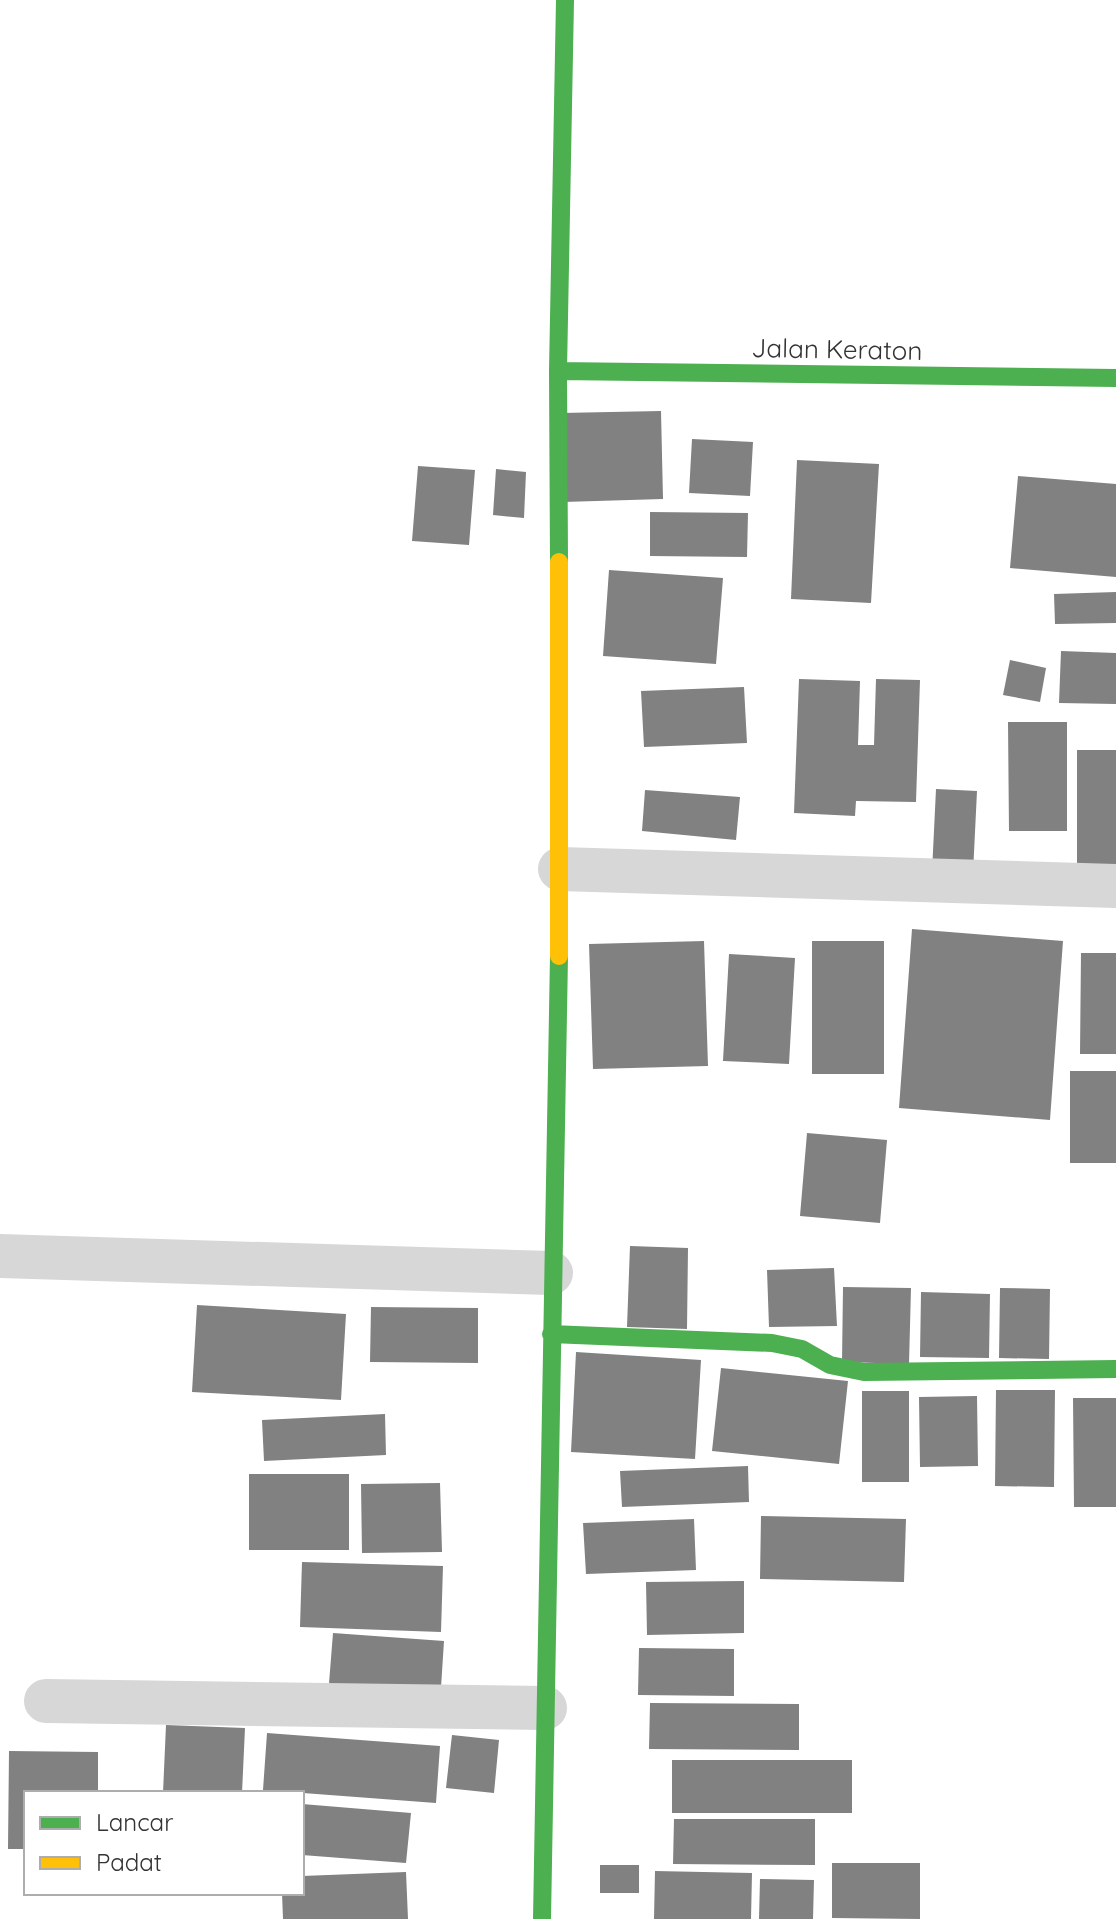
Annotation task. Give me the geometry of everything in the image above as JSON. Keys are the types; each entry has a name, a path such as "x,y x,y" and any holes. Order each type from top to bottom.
{"street":[{"path":"542,1919 560,869 558,371 565,0"},
{"name":"Jalan Keraton","path":"558,371 1116,378"},
{"path":"560,869 1116,886"},
{"path":"0,1256 551,1273"},
{"path":"551,1334 772,1343 802,1349 830,1365 850,1371 1116,1369"},
{"path":"46,1701 545,1708"}],"building":[{"path":"661,411 663,499 563,502 561,413"},
{"path":"692,439 753,442 750,496 689,493"},
{"path":"797,460 879,464 871,603 791,599"},
{"path":"418,466 475,470 469,545 412,541"},
{"path":"496,469 526,472 524,518 493,515"},
{"path":"1018,476 1116,484 1116,577 1010,568"},
{"path":"650,512 748,513 747,557 650,556"},
{"path":"609,570 723,578 716,664 603,656"},
{"path":"1116,592 1116,623 1055,624 1054,594"},
{"path":"1061,651 1116,653 1116,704 1059,703"},
{"path":"1010,660 1046,668 1040,702 1003,695"},
{"path":"799,679 860,681 858,745 874,745 876,679 920,680 916,802 856,801 855,816 794,813"},
{"path":"744,687 747,743 644,747 641,691"},
{"path":"1008,722 1067,722 1067,831 1009,831"},
{"path":"1077,750 1116,750 1116,865 1077,864"},
{"path":"936,789 977,791 973,873 932,872"},
{"path":"645,790 740,797 736,840 642,831"},
{"path":"912,929 1063,941 1050,1120 899,1108"},
{"path":"704,941 708,1066 593,1069 589,944"},
{"path":"812,941 884,941 884,1074 812,1074"},
{"path":"1081,953 1116,953 1116,1054 1080,1054"},
{"path":"729,954 795,958 789,1064 723,1061"},
{"path":"1070,1071 1116,1071 1116,1163 1070,1163"},
{"path":"807,1133 887,1140 880,1223 800,1216"},
{"path":"630,1246 688,1248 687,1329 627,1327"},
{"path":"834,1268 837,1326 769,1327 767,1270"},
{"path":"843,1287 911,1288 909,1364 842,1362"},
{"path":"1000,1288 1050,1289 1049,1359 999,1358"},
{"path":"921,1292 990,1294 989,1358 920,1357"},
{"path":"197,1305 346,1314 341,1400 192,1392"},
{"path":"371,1307 478,1308 478,1363 370,1362"},
{"path":"576,1352 701,1360 695,1459 571,1452"},
{"path":"721,1368 848,1381 839,1464 712,1451"},
{"path":"996,1390 1055,1390 1054,1487 995,1486"},
{"path":"862,1391 909,1391 909,1482 862,1482"},
{"path":"977,1396 978,1466 920,1467 919,1397"},
{"path":"1073,1398 1116,1398 1116,1507 1074,1507"},
{"path":"385,1414 386,1455 264,1461 262,1420"},
{"path":"748,1466 749,1502 622,1507 620,1471"},
{"path":"249,1474 349,1474 349,1550 249,1550"},
{"path":"440,1483 442,1552 362,1553 361,1484"},
{"path":"761,1516 906,1519 904,1582 760,1579"},
{"path":"694,1519 696,1570 586,1574 583,1523"},
{"path":"302,1562 443,1566 441,1632 300,1627"},
{"path":"744,1581 744,1633 647,1635 646,1582"},
{"path":"333,1633 444,1641 440,1703 328,1696"},
{"path":"639,1648 734,1649 734,1696 638,1695"},
{"path":"650,1703 799,1704 799,1750 649,1749"},
{"path":"166,1725 245,1728 242,1791 163,1791"},
{"path":"267,1733 440,1746 436,1803 263,1790"},
{"path":"452,1735 499,1740 494,1793 446,1788"},
{"path":"9,1751 98,1752 98,1791 24,1791 24,1849 8,1849"},
{"path":"672,1760 852,1760 852,1813 672,1813"},
{"path":"304,1804 411,1813 406,1863 304,1855"},
{"path":"674,1819 815,1819 815,1865 673,1864"},
{"path":"832,1863 920,1863 920,1919 832,1918"},
{"path":"600,1865 639,1865 639,1893 600,1893"},
{"path":"655,1871 752,1873 751,1919 654,1919"},
{"path":"406,1872 408,1919 283,1919 282,1895 304,1895 304,1876"},
{"path":"760,1879 814,1880 813,1919 759,1919"}],"traffic: fast":[{"path":"559,562 558,371 565,0"},
{"path":"558,371 1116,378"},
{"path":"542,1919 559,956"},
{"path":"551,1334 772,1343 802,1349 830,1365 864,1372 1116,1369"}],"traffic: slow":[{"path":"559,562 559,956"}]}
